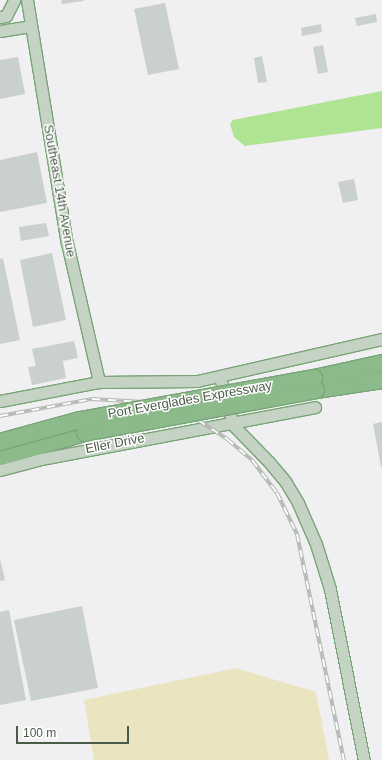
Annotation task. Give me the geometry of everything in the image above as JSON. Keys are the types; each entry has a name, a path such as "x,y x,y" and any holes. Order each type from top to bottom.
{"highway":[{"name":"Port Everglades Expressway","path":"0,457 85,433 315,384 382,363"},
{"name":"Port Everglades Expressway","path":"0,442 80,420 315,384 382,380"}],"street":[{"path":"0,17 6,16 14,0"},
{"name":"Southeast 14th Avenue","path":"27,0 68,244 99,382"},
{"path":"0,31 31,26"},
{"path":"0,401 99,382 177,383 220,377 382,339"},
{"path":"220,377 231,422 285,481 311,531 330,589 364,760"},
{"name":"Eller Drive","path":"0,470 36,460 315,406"}],"shaded area":[{"path":"382,91 382,128 245,146 234,137 230,124 233,120"},
{"path":"236,668 316,692 329,760 94,760 84,700"}],"building":[{"path":"61,0 83,0 84,1 62,4"},
{"path":"165,3 179,69 148,75 134,9"},
{"path":"376,14 377,22 357,26 355,18"},
{"path":"321,24 322,32 302,36 301,28"},
{"path":"323,45 328,72 318,74 313,47"},
{"path":"262,56 267,82 258,83 254,58"},
{"path":"18,57 25,94 0,99 0,60"},
{"path":"37,152 47,203 0,212 0,160"},
{"path":"354,179 358,200 343,203 338,182"},
{"path":"46,223 49,236 21,241 19,227"},
{"path":"52,253 66,320 33,327 20,260"},
{"path":"3,258 20,340 0,344 0,259"},
{"path":"74,341 78,358 63,361 66,378 32,385 28,367 36,366 32,349"},
{"path":"382,422 382,467 381,467 373,424"},
{"path":"0,559 5,580 0,581"},
{"path":"82,606 98,688 31,701 14,620"},
{"path":"9,610 26,700 0,705 0,612"}],"railway":[{"path":"0,416 92,399 144,402 166,407 198,420 227,439 252,460 277,493 297,534 344,760"}]}
